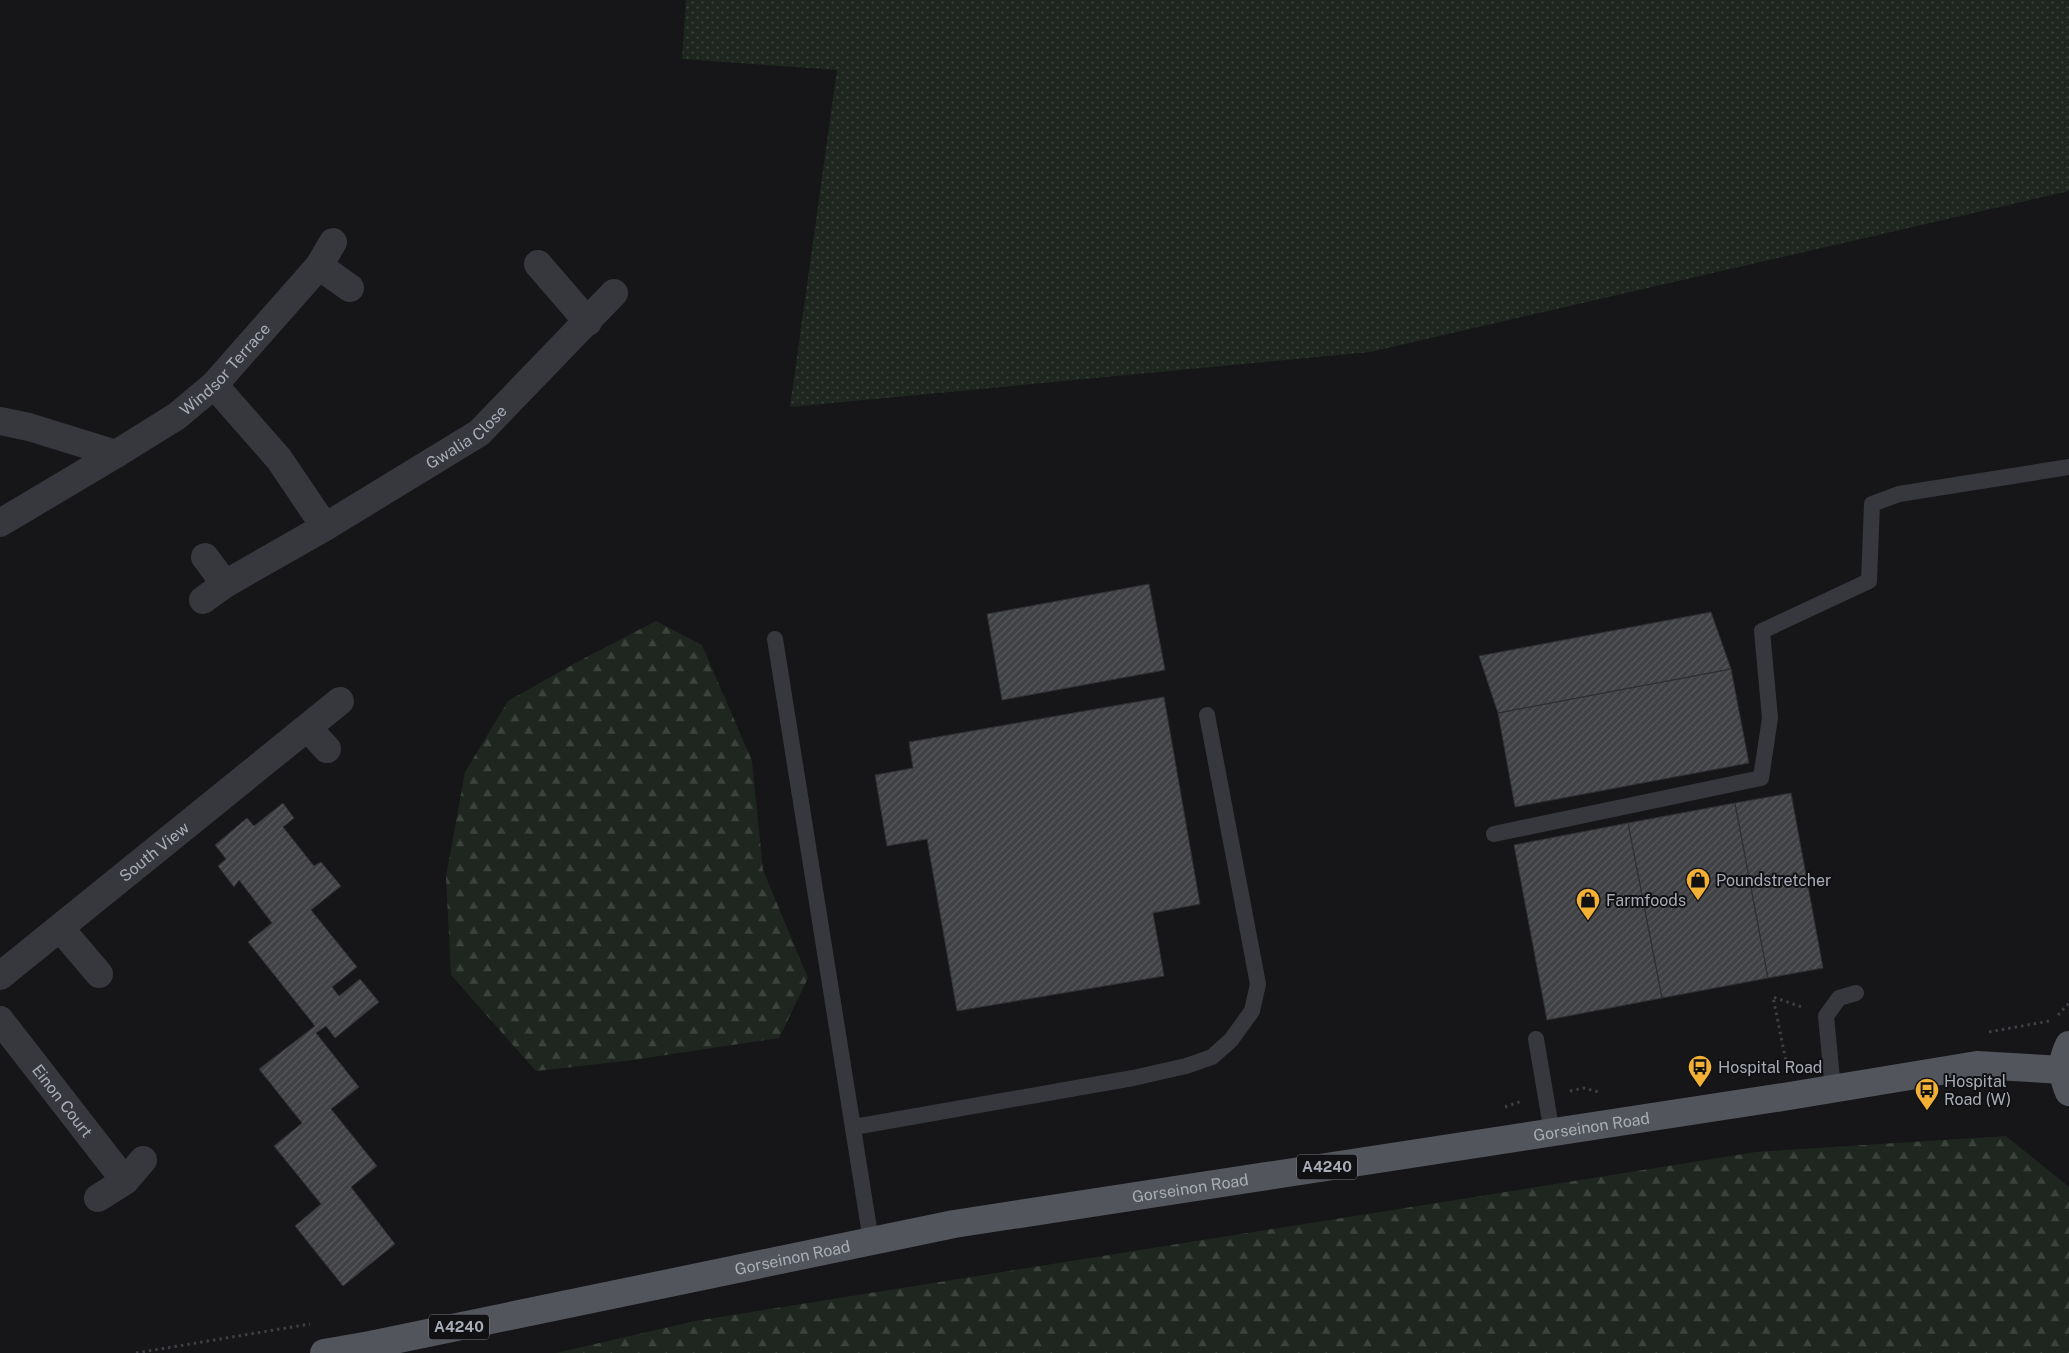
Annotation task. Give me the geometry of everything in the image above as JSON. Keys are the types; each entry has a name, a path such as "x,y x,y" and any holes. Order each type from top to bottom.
{"main road":[{"name":"Gorseinon Road","path":"324,1353 369,1349 954,1224 1552,1133 1977,1065 2067,1069"}],"street":[{"name":"Windsor Terrace","path":"0,523 177,416 214,385 318,266 333,242"},
{"path":"538,264 588,322"},
{"path":"318,266 350,288"},
{"name":"Gwalia Close","path":"203,600 225,584 325,527 479,433 614,293"},
{"path":"214,385 279,459 325,527"},
{"path":"0,421 29,427 116,454"},
{"path":"205,557 225,584"},
{"name":"South View","path":"0,976 340,701"},
{"path":"308,728 328,749"},
{"path":"60,928 99,974"},
{"name":"Einon Court","path":"0,1020 125,1181"},
{"path":"98,1198 125,1181 143,1160"}],"lane":[{"path":"1494,834 1761,778 1770,718 1762,631 1869,581 1872,504 1899,494 2069,467"},
{"path":"776,639 871,1241"},
{"path":"854,1127 1133,1078 1186,1066 1212,1058 1231,1040 1252,1011 1258,984 1207,716"},
{"path":"1833,1089 1826,1016 1839,998 1856,993"},
{"path":"1536,1039 1552,1133"}],"path":[{"path":"1794,1095 1773,997 1826,1016"}],"green space":[{"path":"686,0 2069,0 2069,191 1370,352 790,407 837,70 682,59"},
{"path":"656,621 702,645 752,761 763,870 808,978 779,1038 626,1061 536,1071 451,975 446,877 465,772 508,701"},
{"path":"2006,1136 2069,1187 2069,1353 556,1353 695,1321 1756,1152"}],"building":[{"path":"1149,584 1165,670 1002,700 987,614"},
{"path":"1711,612 1731,669 1498,713 1479,656"},
{"path":"1731,669 1749,763 1515,807 1498,713"},
{"path":"1164,697 1200,904 1153,913 1164,976 957,1011 927,839 887,846 875,775 913,768 909,742"},
{"path":"1791,793 1823,968 1768,978 1735,803"},
{"path":"283,803 294,818 283,827 314,866 321,862 341,886 311,910 357,967 332,987 339,996 360,979 379,1002 335,1038 326,1026 316,1033 359,1087 331,1109 377,1166 351,1187 395,1244 343,1286 295,1226 321,1204 274,1146 302,1123 259,1069 315,1026 248,942 272,923 239,880 234,887 218,866 226,859 215,845 247,818 254,826"},
{"name":"Poundstretcher","path":"1735,803 1768,978 1662,998 1628,823"},
{"name":"Farmfoods","path":"1628,823 1662,998 1547,1020 1514,845"}],"place":[{"name":"Poundstretcher","path":"1698,901"},
{"name":"Farmfoods","path":"1588,921"},
{"name":"Hospital Road","path":"1700,1088"},
{"name":"Hospital Road (W)","path":"1927,1111"}]}
